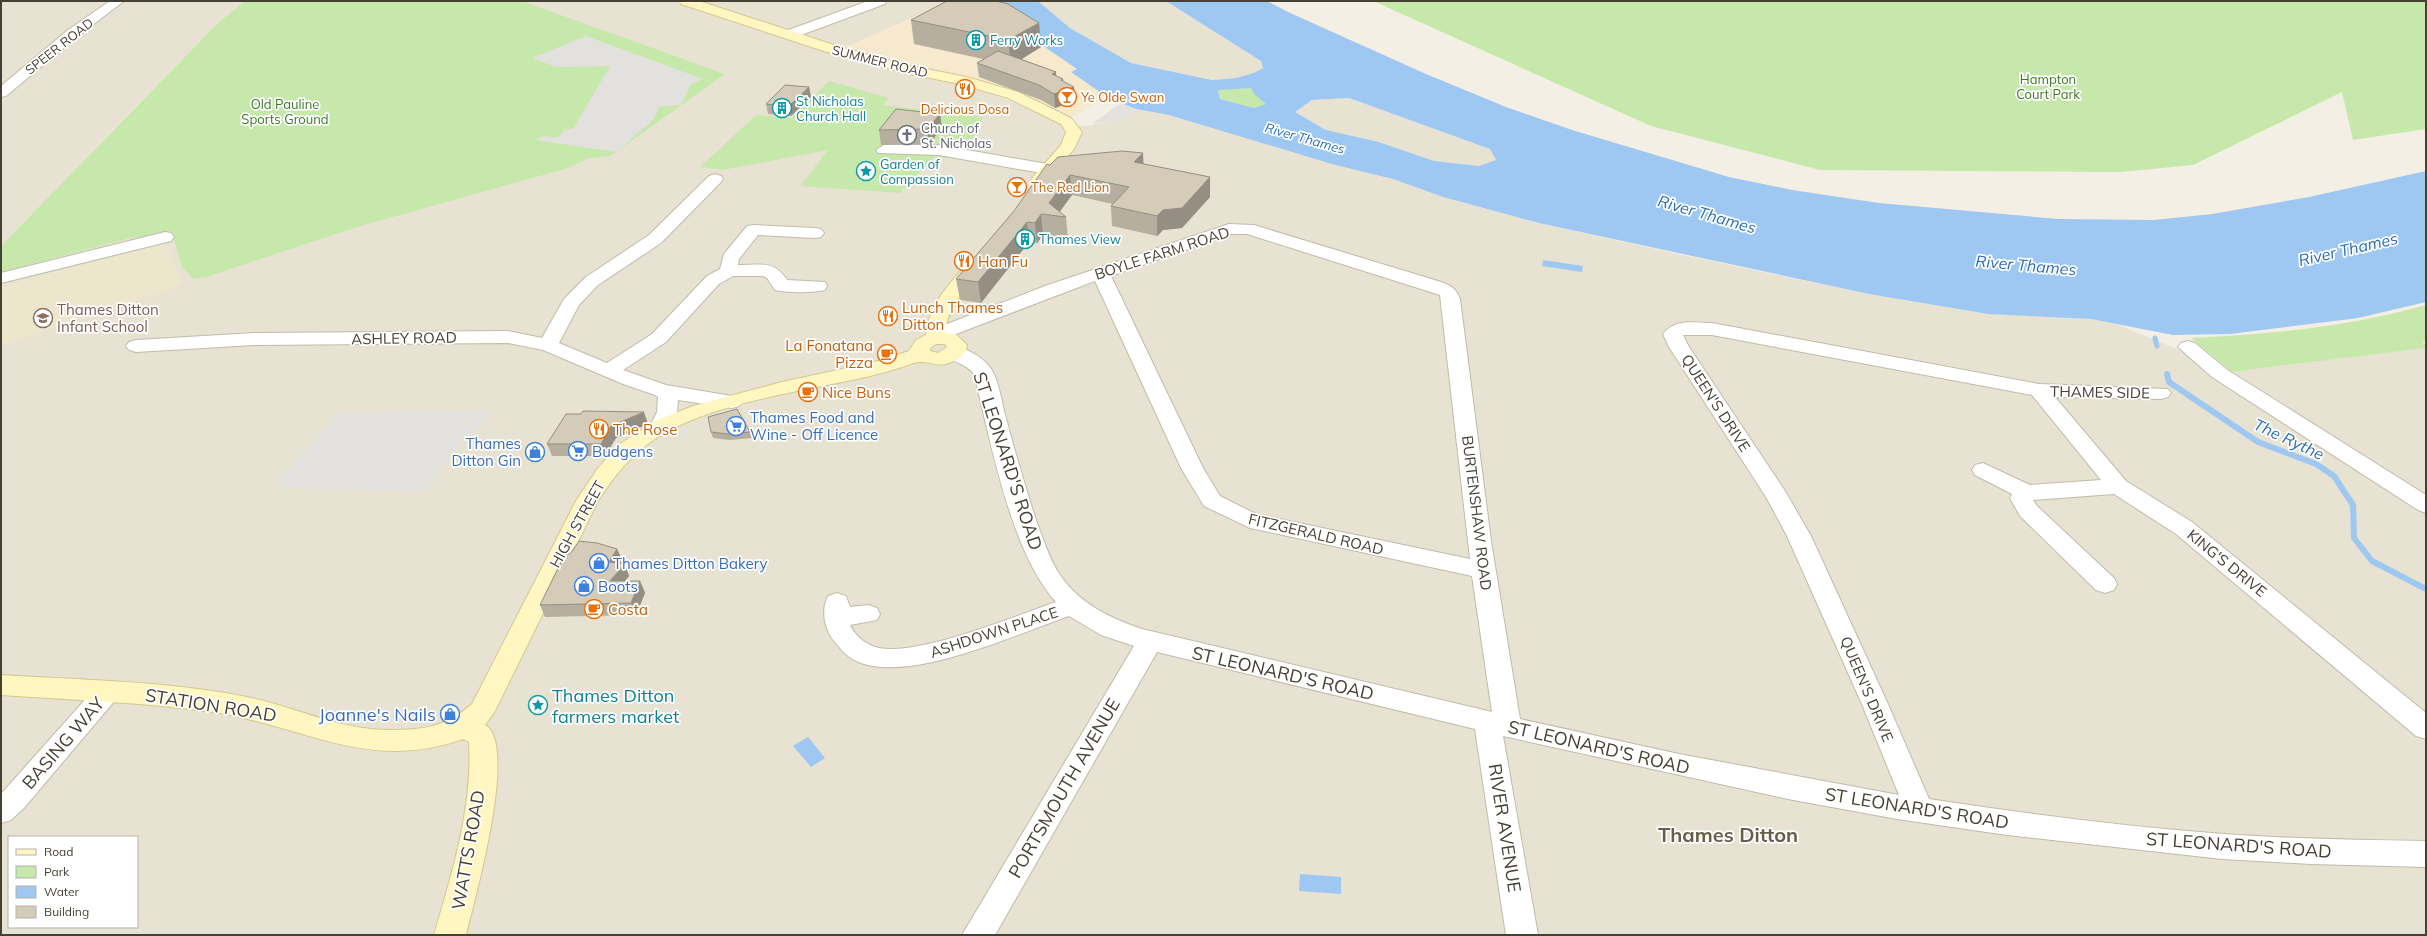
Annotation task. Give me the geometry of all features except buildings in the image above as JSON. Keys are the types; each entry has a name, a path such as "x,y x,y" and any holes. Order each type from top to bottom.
{"street":[{"name":"SPEER ROAD","path":"1,93 73,33 118,1"},
{"name":"SUMMER ROAD","path":"686,1 788,36 905,69 962,80 1007,93 1035,104 1071,126 1074,132 1068,146 1047,170"},
{"path":"788,36 880,1"},
{"path":"884,150 939,150 1047,170 1028,195"},
{"path":"548,345 571,303 592,281 655,239 715,179"},
{"name":"BOYLE FARM ROAD","path":"938,346 949,330 1204,236 1241,228 1434,286 1448,292 1450,299"},
{"path":"729,270 730,258 753,230 815,234"},
{"path":"1,278 165,237"},
{"path":"938,346 936,320 944,301 986,253"},
{"path":"608,371 659,338 687,310 713,280 729,270 766,270 774,274 782,286 818,286"},
{"name":"FITZGERALD ROAD","path":"1101,274 1192,468 1212,501 1250,520 1483,570"},
{"name":"BURTENSHAW ROAD","path":"1450,299 1483,570 1498,724"},
{"name":"QUEEN'S DRIVE","path":"1919,809 1874,702 1799,536 1777,496 1679,347 1673,334 1680,328 1712,328 2038,390"},
{"name":"ASHLEY ROAD","path":"136,346 254,339 467,336 508,337 548,345 608,371 662,391 732,402"},
{"name":"HIGH STREET","path":"463,726 482,711 561,549 604,475 628,449 662,424 691,413 816,380 861,373 895,364 938,346"},
{"name":"ST LEONARD'S ROAD","path":"938,346 977,364 984,374 1010,474 1035,550 1051,581 1080,612 1110,628 1150,641 1498,724 1717,774 1919,809 2005,823 2228,846 2426,854"},
{"path":"2188,346 2219,373 2426,505"},
{"name":"THAMES SIDE","path":"2038,390 2161,393"},
{"name":"KING'S DRIVE","path":"2038,390 2118,486 2184,528 2426,728"},
{"path":"662,391 668,395 666,412 662,424"},
{"path":"1983,470 2027,493 2118,486"},
{"path":"2027,493 2021,498 2028,511 2104,584"},
{"name":"ASHDOWN PLACE","path":"868,614 837,610 838,629 854,648 869,656 900,658 936,653 1074,605"},
{"name":"PORTSMOUTH AVENUE","path":"978,935 1150,641"},
{"name":"STATION ROAD","path":"1,685 108,691 209,700 244,706 362,739 388,741 418,739 443,734 463,726"},
{"name":"BASING WAY","path":"1,811 14,800 108,691"},
{"name":"RIVER AVENUE","path":"1498,724 1522,935"},
{"name":"WATTS ROAD","path":"450,935 463,887 477,822 484,755 483,741 480,735 463,726"}],"shaded area":[{"path":"1,1 245,1 218,23 89,155 725,75 522,1 950,1 831,54 970,87 1025,106 1061,123 1085,126 1125,119 1136,109 1169,115 1393,179 1443,197 1539,223 1687,256 1869,294 1988,314 2091,319 2116,324 2232,372 2426,348 2426,935 1,935"},
{"path":"950,1 986,1 1078,70 1072,72 1107,97 1069,118 1014,92 845,47"},
{"path":"1038,1 1166,1 1261,61 1263,68 1254,73 1236,78 1212,80 1131,63 1070,28"},
{"path":"586,36 703,79 691,84 681,105 659,107 653,120 616,152 536,140 543,136 558,138 565,129 573,129 610,66 556,67 532,58"},
{"path":"1349,98 1490,149 1496,160 1479,166 1434,161 1379,142 1326,130 1295,112 1312,100"},
{"path":"1125,103 1136,109 1125,119 1092,124 1115,107"},
{"name":"Thames Ditton Infant School","path":"166,243 182,283 170,290 1,345 1,286"},
{"path":"492,410 480,427 462,440 425,492 273,487 340,413"}],"green space":[{"name":"Old Pauline Sports Ground","path":"245,1 522,1 725,74 610,156 590,158 572,167 357,227 206,277 193,279 182,267 174,240 146,247 134,237 1,272 1,246 218,23"},
{"name":"Hampton Court Park","path":"1373,1 2426,1 2426,129 2353,140 2342,92 2193,165 2121,172 1820,170 1651,126"},
{"path":"829,81 889,98 883,105 983,117 963,159 934,157 900,193 800,186 828,150 723,170 700,167 756,115 792,118"},
{"path":"1251,88 1254,94 1267,104 1254,108 1220,99 1218,89"},
{"path":"2426,305 2426,341 2422,342 2426,345 2426,348 2232,372 2191,338 2249,335 2339,324 2369,319"}],"water":[{"name":"River Thames","path":"986,1 1038,1 1070,28 1131,63 1212,80 1236,78 1254,73 1263,68 1261,61 1166,1 1267,1 1288,12 1426,74 1506,107 1572,130 1729,177 1792,190 1879,203 2058,219 2154,220 2212,214 2309,197 2426,171 2426,302 2358,318 2230,334 2173,335 2091,319 1988,314 1869,294 1539,223 1443,197 1393,179 1332,164 1169,115 1136,109 1107,97 1071,72 1077,69 995,13","holes":["1251,88 1254,94 1266,104 1254,108 1220,99 1218,90","1349,98 1490,149 1496,160 1479,166 1434,161 1379,142 1326,130 1295,112 1312,100"]},
{"path":"1543,260 1583,266 1582,272 1542,266"},
{"path":"808,737 825,758 811,767 793,746"},
{"path":"1300,874 1341,877 1341,894 1299,891"}],"waterway":[{"name":"The Rythe","path":"2155,338 2157,346"},
{"name":"The Rythe","path":"2167,374 2169,382 2258,442 2316,464 2334,476 2353,505 2354,538 2372,561 2426,589"}],"place":[{"name":"Ferry Works","path":"976,40"},
{"name":"Delicious Dosa","path":"965,89"},
{"name":"Ye Olde Swan","path":"1067,97"},
{"name":"St Nicholas Church Hall","path":"782,108"},
{"name":"Church of St. Nicholas","path":"907,135"},
{"name":"Garden of Compassion","path":"866,171"},
{"name":"The Red Lion","path":"1017,187"},
{"name":"Thames View","path":"1025,239"},
{"name":"Han Fu","path":"964,261"},
{"name":"Lunch Thames Ditton","path":"888,316"},
{"name":"Thames Ditton Infant School","path":"43,318"},
{"name":"La Fonatana Pizza","path":"887,354"},
{"name":"Nice Buns","path":"808,392"},
{"name":"Thames Food and Wine - Off Licence","path":"736,426"},
{"name":"The Rose","path":"599,429"},
{"name":"Budgens","path":"578,451"},
{"name":"Thames Ditton Gin","path":"535,452"},
{"name":"Thames Ditton Bakery","path":"599,563"},
{"name":"Boots","path":"584,586"},
{"name":"Costa","path":"594,609"},
{"name":"Thames Ditton farmers market","path":"538,705"},
{"name":"Joanne's Nails","path":"450,714"}],"district":[{"name":"Thames Ditton","path":"1728,834"}]}
